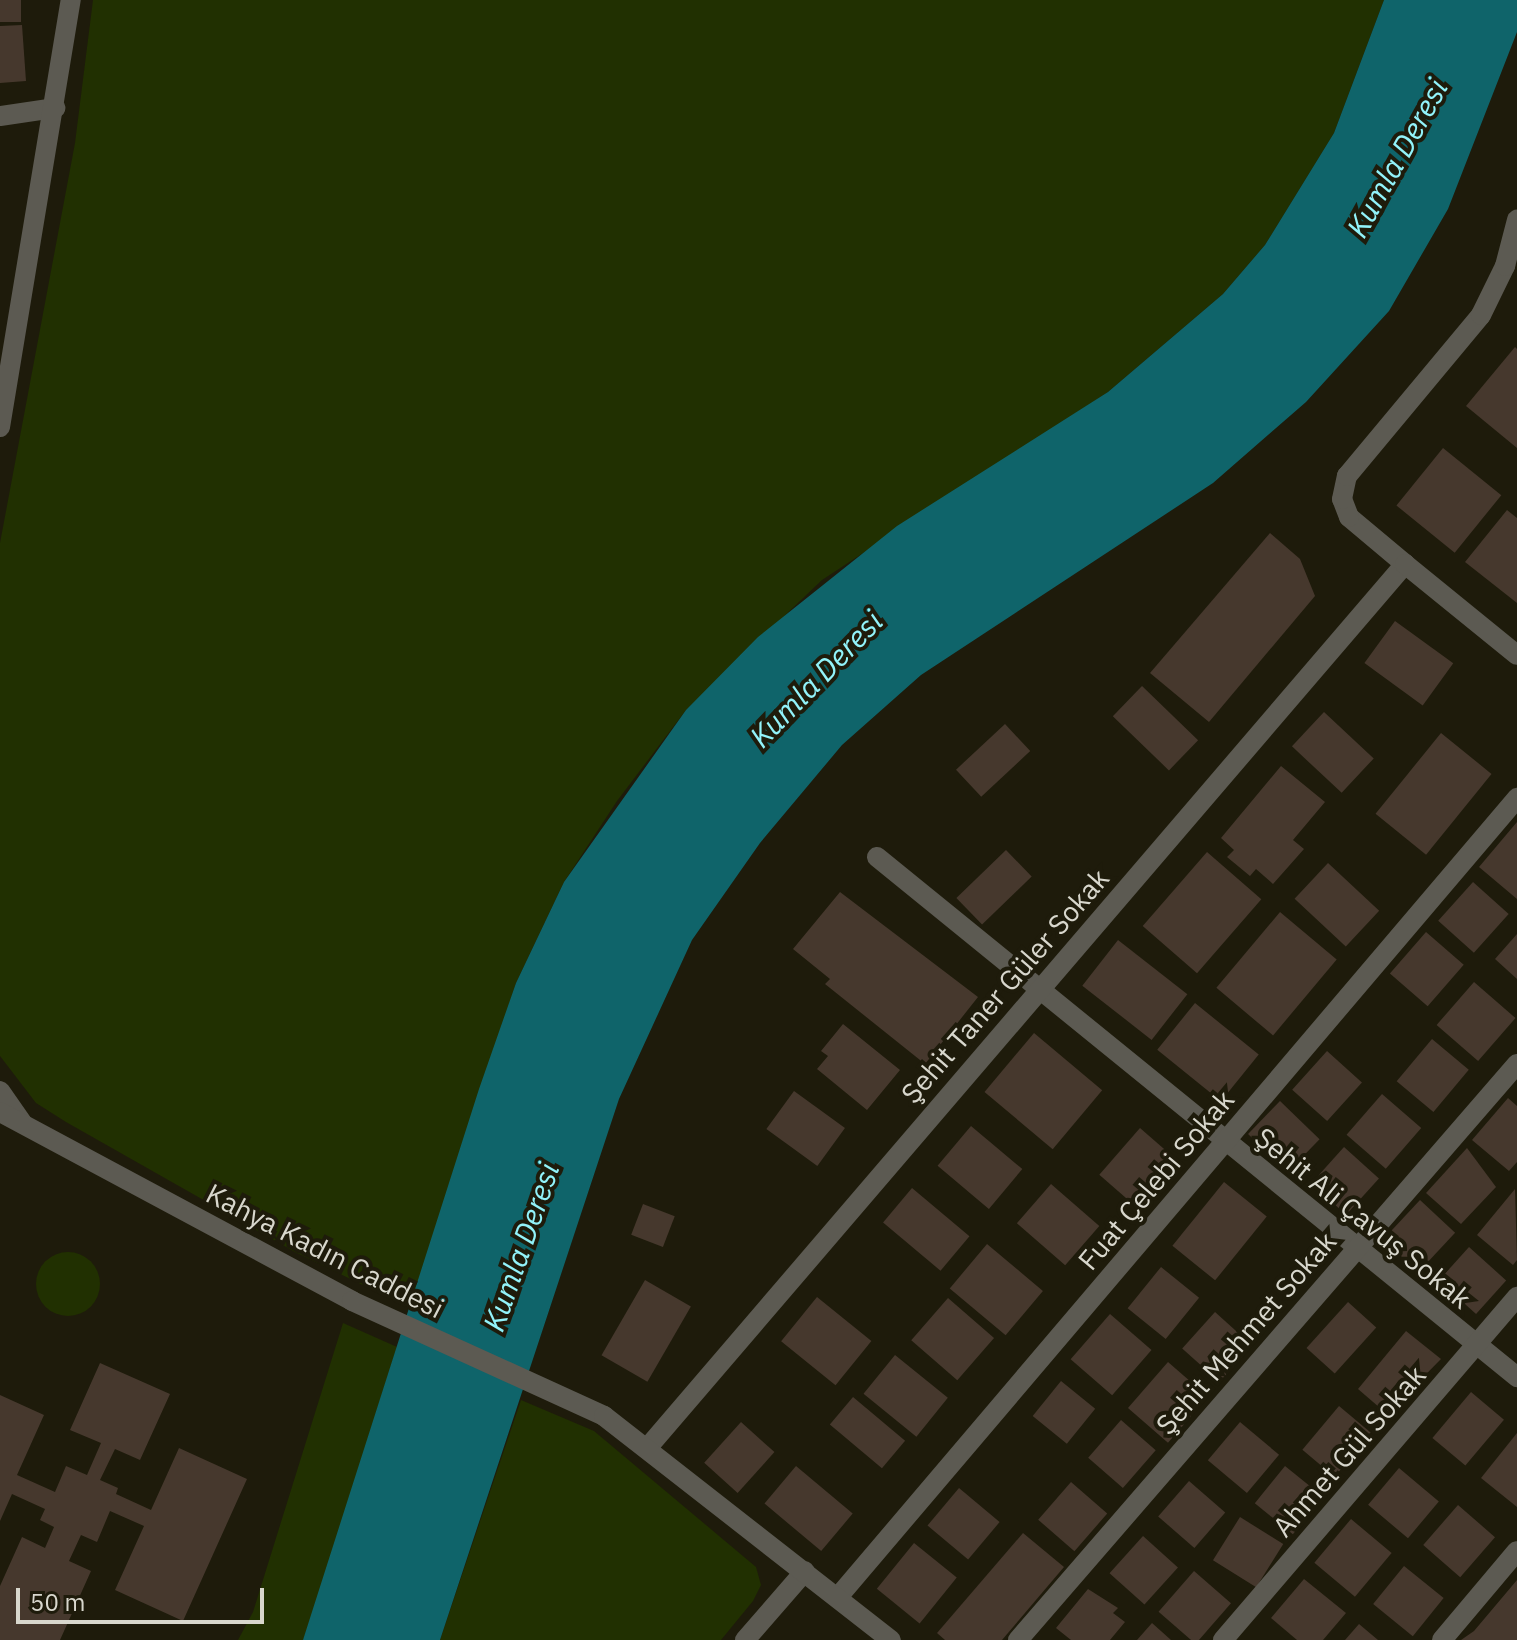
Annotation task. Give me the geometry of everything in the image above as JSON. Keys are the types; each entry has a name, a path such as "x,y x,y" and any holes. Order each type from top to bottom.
{"street":[{"path":"0,427 71,0"},
{"path":"0,116 55,108"},
{"path":"1517,220 1511,274 1481,315 1355,462 1342,499 1349,517 1517,655"},
{"name":"Şehit Taner Güler Sokak","path":"649,1446 1405,564"},
{"name":"Fuat Çelebi Sokak","path":"838,1597 1517,798"},
{"name":"Şehit Ali Çavuş Sokak","path":"877,857 1037,991 1517,1377"},
{"name":"Şehit Mehmet Sokak","path":"1018,1640 1517,1064"},
{"path":"0,1091 24,1125"},
{"name":"Kahya Kadın Caddesi","path":"0,1112 352,1301 604,1416 649,1446 891,1640"},
{"name":"Ahmet Gül Sokak","path":"1223,1640 1517,1297"},
{"path":"1442,1640 1517,1551"},
{"path":"745,1640 805,1571"}],"green space":[{"path":"93,0 1384,0 1334,133 1265,245 1223,294 1108,392 822,580 686,710 617,801 564,882 516,983 410,1308 295,1252 66,1122 36,1103 0,1056 0,543 75,143"},
{"path":"68,1252 80,1254 91,1261 98,1272 98,1296 91,1307 80,1314 68,1316 56,1314 45,1307 38,1296 36,1284 38,1272 45,1261 56,1254"},
{"path":"343,1323 397,1347 308,1628 303,1640 238,1640 253,1612"},
{"path":"521,1400 594,1431 756,1567 761,1585 753,1601 721,1640 440,1640"}],"water":[{"name":"Kumla Deresi","path":"1384,0 1517,0 1517,32 1448,209 1389,311 1306,402 1213,483 921,675 842,745 760,843 692,940 619,1099 440,1640 303,1640 479,1089 516,983 564,882 686,710 758,637 897,526 1108,392 1223,294 1265,245 1334,133"}],"building":[{"path":"0,0 21,0 21,22 0,22"},
{"path":"22,25 26,81 0,83 0,26"},
{"path":"1515,347 1517,349 1517,448 1466,406"},
{"path":"1443,448 1501,495 1455,553 1396,506"},
{"path":"1507,510 1517,518 1517,603 1465,562"},
{"path":"1270,533 1300,559 1315,596 1209,722 1150,673"},
{"path":"1395,621 1453,663 1423,705 1364,663"},
{"path":"1142,686 1198,740 1169,770 1113,716"},
{"path":"1324,712 1374,758 1342,793 1292,746"},
{"path":"1005,724 1030,751 981,797 956,770"},
{"path":"1441,733 1492,774 1426,855 1376,814"},
{"path":"1281,766 1325,802 1293,840 1304,849 1273,884 1256,869 1250,876 1227,857 1234,850 1221,838"},
{"path":"1517,822 1517,899 1479,867"},
{"path":"1006,850 1032,877 982,925 956,898"},
{"path":"1207,852 1261,899 1197,973 1143,926"},
{"path":"1328,863 1379,911 1346,947 1295,899"},
{"path":"1473,882 1509,914 1474,953 1438,921"},
{"path":"840,892 978,997 925,1064 825,984 830,979 793,949"},
{"path":"1280,912 1337,960 1273,1035 1216,988"},
{"path":"1426,932 1464,965 1428,1006 1390,974"},
{"path":"1517,934 1517,979 1495,959"},
{"path":"1118,940 1187,994 1152,1040 1082,986"},
{"path":"1474,982 1516,1018 1478,1061 1437,1025"},
{"path":"1195,1003 1259,1055 1221,1101 1157,1050"},
{"path":"843,1024 900,1070 867,1110 817,1069 828,1056 821,1051"},
{"path":"1034,1033 1102,1090 1053,1149 985,1092"},
{"path":"1432,1039 1469,1070 1433,1112 1397,1081"},
{"path":"1327,1051 1362,1082 1327,1121 1292,1090"},
{"path":"794,1091 845,1128 817,1166 766,1129"},
{"path":"1382,1094 1421,1128 1386,1169 1347,1135"},
{"path":"1508,1098 1517,1106 1517,1162 1509,1171 1472,1140"},
{"path":"1280,1101 1320,1139 1288,1172 1248,1134"},
{"path":"971,1126 1022,1169 989,1209 938,1166"},
{"path":"1140,1128 1175,1158 1134,1205 1099,1175"},
{"path":"1344,1147 1379,1178 1346,1215 1311,1183"},
{"path":"1467,1148 1496,1187 1461,1224 1426,1193"},
{"path":"1224,1182 1267,1217 1215,1280 1172,1246"},
{"path":"1051,1184 1099,1226 1065,1265 1017,1223"},
{"path":"912,1188 969,1236 941,1271 883,1222"},
{"path":"1515,1189 1517,1260 1513,1265 1477,1235"},
{"path":"1420,1200 1455,1233 1418,1272 1383,1239"},
{"path":"643,1204 675,1216 663,1247 631,1235"},
{"path":"987,1244 1043,1291 1006,1335 950,1288"},
{"path":"1469,1247 1506,1280 1476,1314 1439,1280"},
{"path":"1161,1267 1199,1298 1166,1339 1128,1308"},
{"path":"645,1280 691,1306 647,1382 602,1355"},
{"path":"817,1297 871,1341 836,1385 781,1341"},
{"path":"948,1298 994,1338 957,1380 911,1340"},
{"path":"1348,1302 1376,1327 1335,1374 1307,1348"},
{"path":"1215,1312 1252,1345 1219,1382 1182,1348"},
{"path":"1110,1314 1152,1350 1112,1395 1071,1359"},
{"path":"1406,1331 1441,1359 1387,1414 1358,1389"},
{"path":"895,1355 948,1398 916,1437 864,1394"},
{"path":"1168,1362 1208,1397 1168,1443 1128,1408"},
{"path":"100,1363 170,1394 140,1460 115,1449 100,1480 118,1488 116,1494 151,1510 179,1448 247,1479 183,1621 115,1590 144,1526 110,1511 97,1542 81,1535 69,1561 91,1571 60,1640 0,1640 0,1586 22,1537 45,1548 54,1527 40,1520 45,1509 12,1494 0,1521 0,1395 44,1415 17,1475 55,1492 66,1466 87,1475 101,1443 70,1430"},
{"path":"1061,1381 1095,1409 1067,1444 1033,1416"},
{"path":"1471,1392 1504,1420 1465,1466 1432,1438"},
{"path":"853,1397 905,1441 882,1468 830,1425"},
{"path":"1339,1406 1371,1433 1335,1477 1302,1450"},
{"path":"1121,1420 1156,1450 1123,1488 1088,1458"},
{"path":"741,1422 774,1452 738,1493 704,1463"},
{"path":"1240,1422 1279,1455 1247,1493 1208,1460"},
{"path":"1517,1433 1517,1507 1481,1478"},
{"path":"796,1466 853,1514 821,1551 765,1504"},
{"path":"1285,1466 1323,1497 1293,1534 1255,1503"},
{"path":"1399,1468 1439,1501 1408,1538 1368,1505"},
{"path":"1189,1481 1225,1512 1194,1548 1158,1516"},
{"path":"1071,1482 1107,1513 1074,1551 1038,1520"},
{"path":"959,1488 1000,1522 968,1560 928,1526"},
{"path":"1458,1505 1495,1537 1460,1577 1423,1545"},
{"path":"1240,1517 1283,1544 1256,1587 1213,1560"},
{"path":"1351,1519 1392,1553 1355,1597 1314,1563"},
{"path":"1023,1533 1064,1567 1002,1640 945,1640 937,1633"},
{"path":"1143,1536 1178,1567 1144,1605 1110,1573"},
{"path":"914,1543 957,1578 920,1623 877,1589"},
{"path":"1404,1566 1444,1598 1413,1636 1373,1604"},
{"path":"1194,1571 1231,1603 1199,1640 1191,1640 1159,1612"},
{"path":"1304,1579 1346,1613 1323,1640 1297,1640 1271,1618"},
{"path":"1517,1580 1517,1640 1461,1640 1474,1631"},
{"path":"1088,1589 1118,1608 1113,1613 1125,1622 1110,1640 1071,1640 1056,1628"},
{"path":"1152,1623 1171,1640 1137,1640"},
{"path":"1359,1624 1378,1640 1345,1640"}]}
